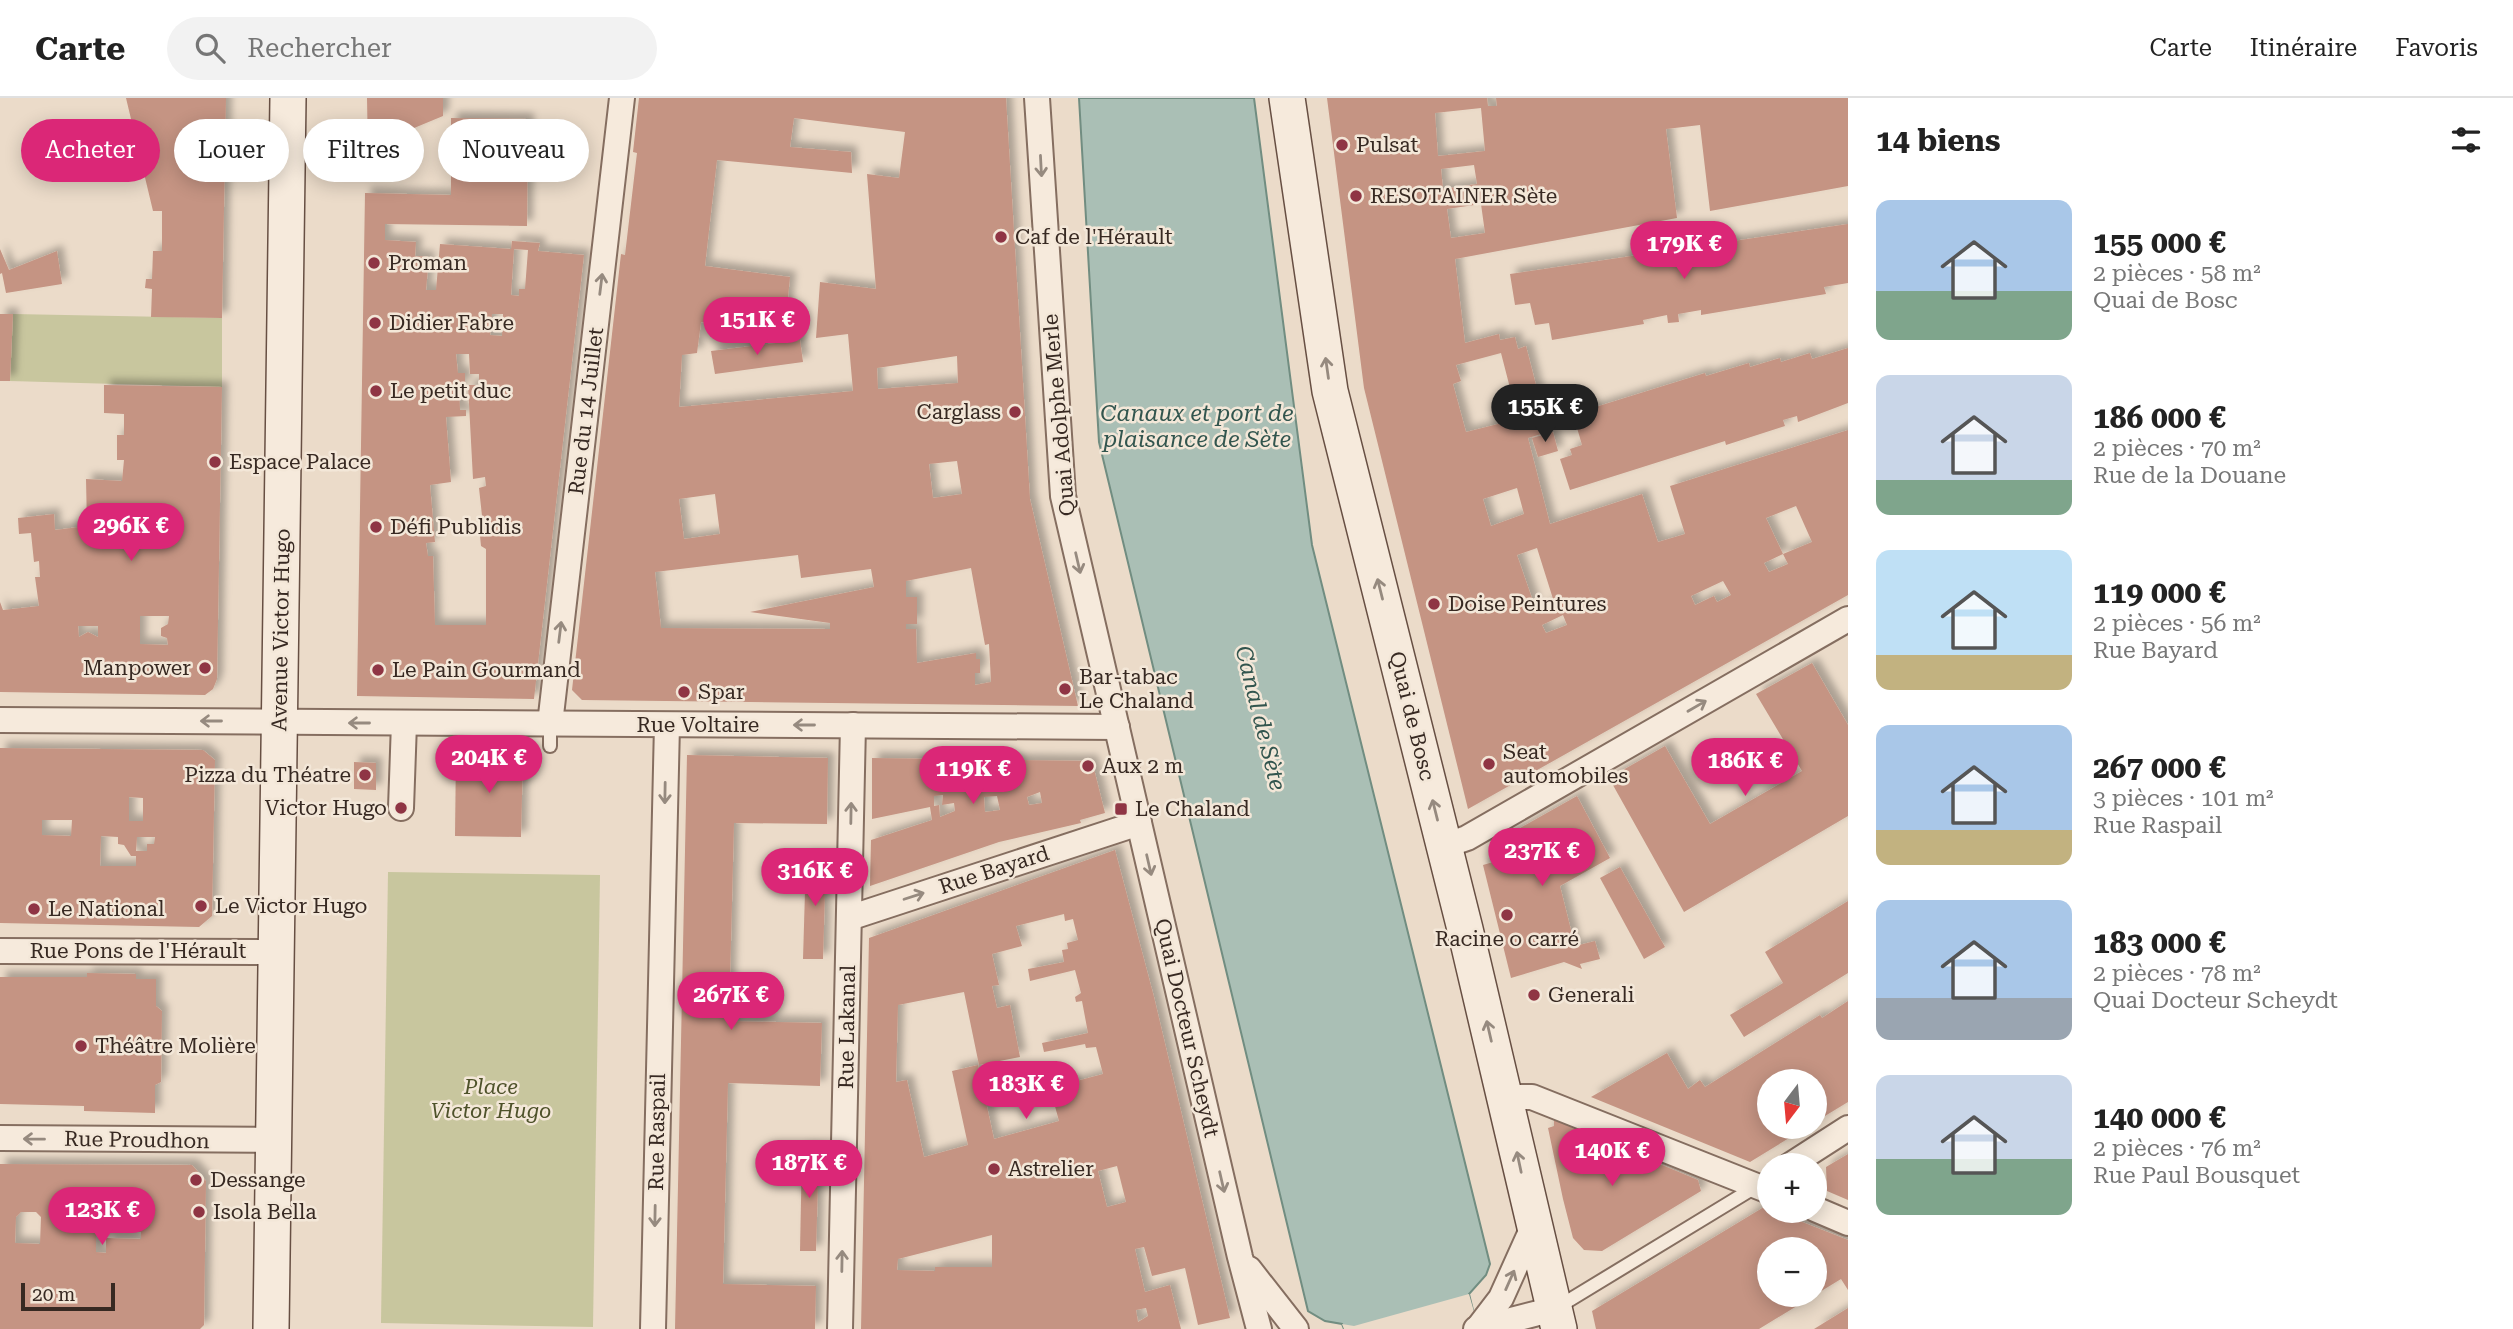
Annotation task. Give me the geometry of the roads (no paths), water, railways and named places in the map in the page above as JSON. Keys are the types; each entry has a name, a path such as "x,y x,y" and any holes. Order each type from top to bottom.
{"street":[{"name":"Avenue Victor Hugo","path":"271,1329 288,98"},
{"name":"Rue du 14 Juillet","path":"550,735 622,98"},
{"name":"Quai Adolphe Merle","path":"1037,98 1063,496 1117,727"},
{"name":"Quai de Bosc","path":"1287,98 1331,391 1505,1097 1532,1227 1557,1319"},
{"path":"1444,846 1467,838 1848,619"},
{"name":"Rue Voltaire","path":"0,720 404,723 550,735 667,724 1117,727"},
{"path":"401,808 404,723"},
{"name":"Rue Raspail","path":"653,1329 667,724"},
{"name":"Rue Lakanal","path":"840,1329 853,726"},
{"name":"Quai Docteur Scheydt","path":"1117,727 1259,1329"},
{"name":"Rue Bayard","path":"849,918 1139,823"},
{"name":"Rue Pons de l'Hérault","path":"0,951 277,952"},
{"path":"1505,1097 1532,1097 1757,1182"},
{"path":"1809,1153 1848,1128"},
{"name":"Rue Proudhon","path":"0,1138 274,1140"},
{"path":"1827,1214 1848,1223"},
{"path":"1478,1329 1501,1298 1532,1227"},
{"path":"1240,1257 1296,1329"},
{"path":"1478,1329 1557,1319"}],"lane":[{"path":"1557,1319 1757,1190"}],"water":[{"name":"Canaux et port de plaisance de Sète","path":"1079,98 1254,98 1312,545 1490,1264 1486,1275 1469,1294 1475,1318 1344,1329 1342,1324 1325,1321 1308,1311 1099,442"}],"place":[{"name":"Pulsat","path":"1342,145"},
{"name":"RESOTAINER Sète","path":"1356,196"},
{"name":"Caf de l'Hérault","path":"1001,237"},
{"name":"Proman","path":"374,263"},
{"name":"Didier Fabre","path":"375,323"},
{"name":"Le petit duc","path":"376,391"},
{"name":"Carglass","path":"1015,412"},
{"name":"Espace Palace","path":"215,462"},
{"name":"Défi Publidis","path":"376,527"},
{"name":"Doise Peintures","path":"1434,604"},
{"name":"Manpower","path":"205,668"},
{"name":"Le Pain Gourmand","path":"378,670"},
{"name":"Bar-tabac Le Chaland","path":"1065,689"},
{"name":"Spar","path":"684,692"},
{"name":"Seat automobiles","path":"1489,764"},
{"name":"Aux 2 m","path":"1088,766"},
{"name":"Pizza du Théatre","path":"365,775"},
{"name":"Victor Hugo","path":"401,808"},
{"name":"Le Chaland","path":"1121,809"},
{"name":"Le Victor Hugo","path":"201,906"},
{"name":"Le National","path":"34,909"},
{"name":"Racine o carré","path":"1507,915"},
{"name":"Generali","path":"1534,995"},
{"name":"Théâtre Molière","path":"81,1046"},
{"name":"Astrelier","path":"994,1169"},
{"name":"Dessange","path":"196,1180"},
{"name":"Isola Bella","path":"199,1212"}],"water label":[{"name":"Canal de Sète","path":"1261,718"}],"park label":[{"name":"Place Victor Hugo","path":"491,1099"}]}
